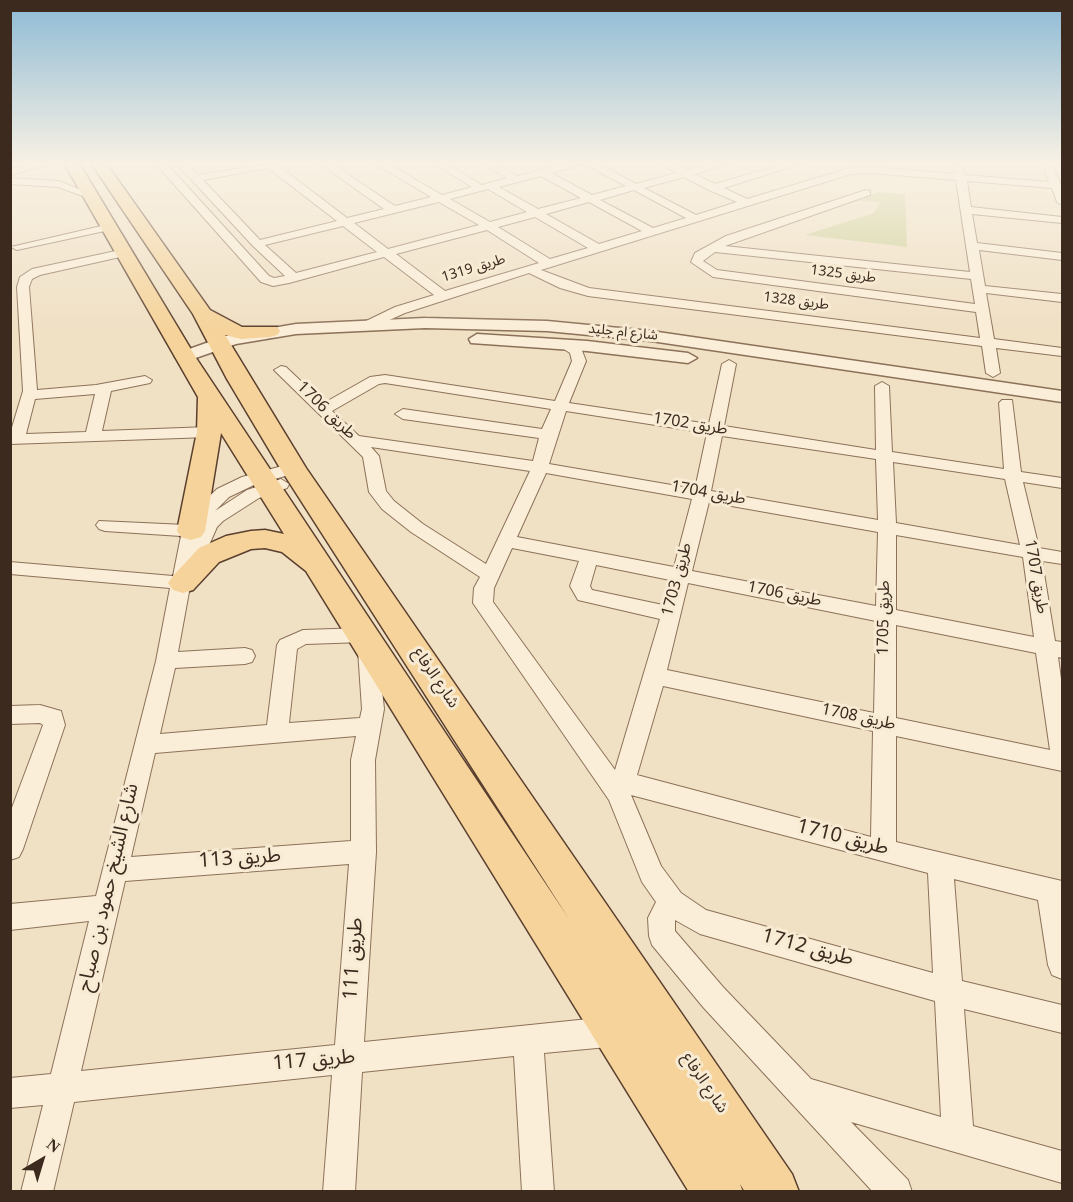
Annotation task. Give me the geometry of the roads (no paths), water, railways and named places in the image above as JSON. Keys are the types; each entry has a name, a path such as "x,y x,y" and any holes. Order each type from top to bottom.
{"main road":[{"name":"شارع الرفاع","path":"137,219 203,314 204,352 210,397 281,478 774,1191"},
{"path":"101,220 126,255 161,283 204,352"},
{"path":"203,314 231,330 273,336"},
{"path":"238,379 235,368 239,358 273,336"},
{"name":"شارع الرفاع","path":"204,352 238,379 323,570 718,1191"},
{"path":"191,531 209,432 210,397"},
{"path":"183,583 209,555 236,543 250,540 265,539 291,545 323,570"}],"street":[{"path":"210,219 265,279 273,282 388,254 515,219"},
{"path":"233,219 291,275 289,279"},
{"path":"340,219 443,296"},
{"path":"257,244 356,219"},
{"path":"476,219 548,263"},
{"path":"547,219 597,248"},
{"path":"627,219 650,231"},
{"name":"طريق 1319","path":"367,326 420,303 690,219"},
{"path":"711,248 747,231 784,219"},
{"path":"969,219 993,373"},
{"path":"17,247 101,220"},
{"path":"973,246 1062,256"},
{"path":"711,248 807,272 980,283 1062,298"},
{"name":"طريق 1325","path":"711,248 699,256 697,262 700,267 713,273 807,272 984,309"},
{"path":"126,255 42,271 26,277 23,287 29,395 14,439 209,432"},
{"name":"طريق 1328","path":"530,269 576,289 1062,352"},
{"path":"499,278 532,286 576,289"},
{"path":"420,303 419,312 426,323"},
{"name":"شارع ام جليد","path":"204,352 273,336 367,326 426,323 547,326 651,336 1062,397"},
{"name":"شارع ام جليد","path":"273,336 409,336 563,344 729,364 1062,411"},
{"name":"طريق 1712","path":"563,344 579,356 562,406 548,435 540,467 482,595 486,610 621,788 651,874 672,902 700,921 842,959 950,992 1062,1019"},
{"path":"10,359 27,356"},
{"name":"طريق 1703","path":"621,788 655,676 702,494 729,364"},
{"name":"طريق 1706","path":"281,370 371,456 378,492 388,505 417,528 490,575"},
{"name":"طريق 1702","path":"324,409 375,380 385,379 1062,483"},
{"path":"29,395 104,388 145,380"},
{"name":"طريق 1705","path":"882,386 887,526 883,850"},
{"path":"93,436 104,388"},
{"name":"طريق 1707","path":"1007,403 1013,476 1054,648 1062,752"},
{"path":"403,414 548,435"},
{"name":"طريق 1704","path":"353,440 540,467 1062,558"},
{"name":"شارع الشيخ حمود بن صباح","path":"37,1191 108,907 166,661 183,583 191,531 205,510 223,493 281,478"},
{"name":"شارع الشيخ حمود بن صباح","path":"183,583 209,525 238,502 281,478"},
{"path":"105,525 191,531"},
{"name":"طريق 1706","path":"506,541 1054,648"},
{"path":"589,558 580,585 585,595 670,614"},
{"path":"10,568 183,583"},
{"path":"277,734 287,645 303,637 366,638"},
{"name":"طريق 111","path":"339,1191 363,852 363,760 373,709 366,638"},
{"path":"166,661 245,656"},
{"name":"طريق 1708","path":"655,676 1062,762"},
{"path":"10,715 40,714 53,717 54,725 10,849"},
{"path":"146,744 370,726"},
{"name":"طريق 1710","path":"621,788 1056,892"},
{"name":"طريق 113","path":"116,870 363,852"},
{"path":"940,864 958,1137"},
{"path":"1056,892 1062,965"},
{"path":"672,902 661,918 662,936 713,997 896,1191"},
{"path":"10,917 108,907"},
{"name":"طريق 117","path":"10,1093 63,1085 349,1060 618,1031"},
{"path":"528,1041 538,1191"},
{"path":"802,1092 1062,1167"}]}
